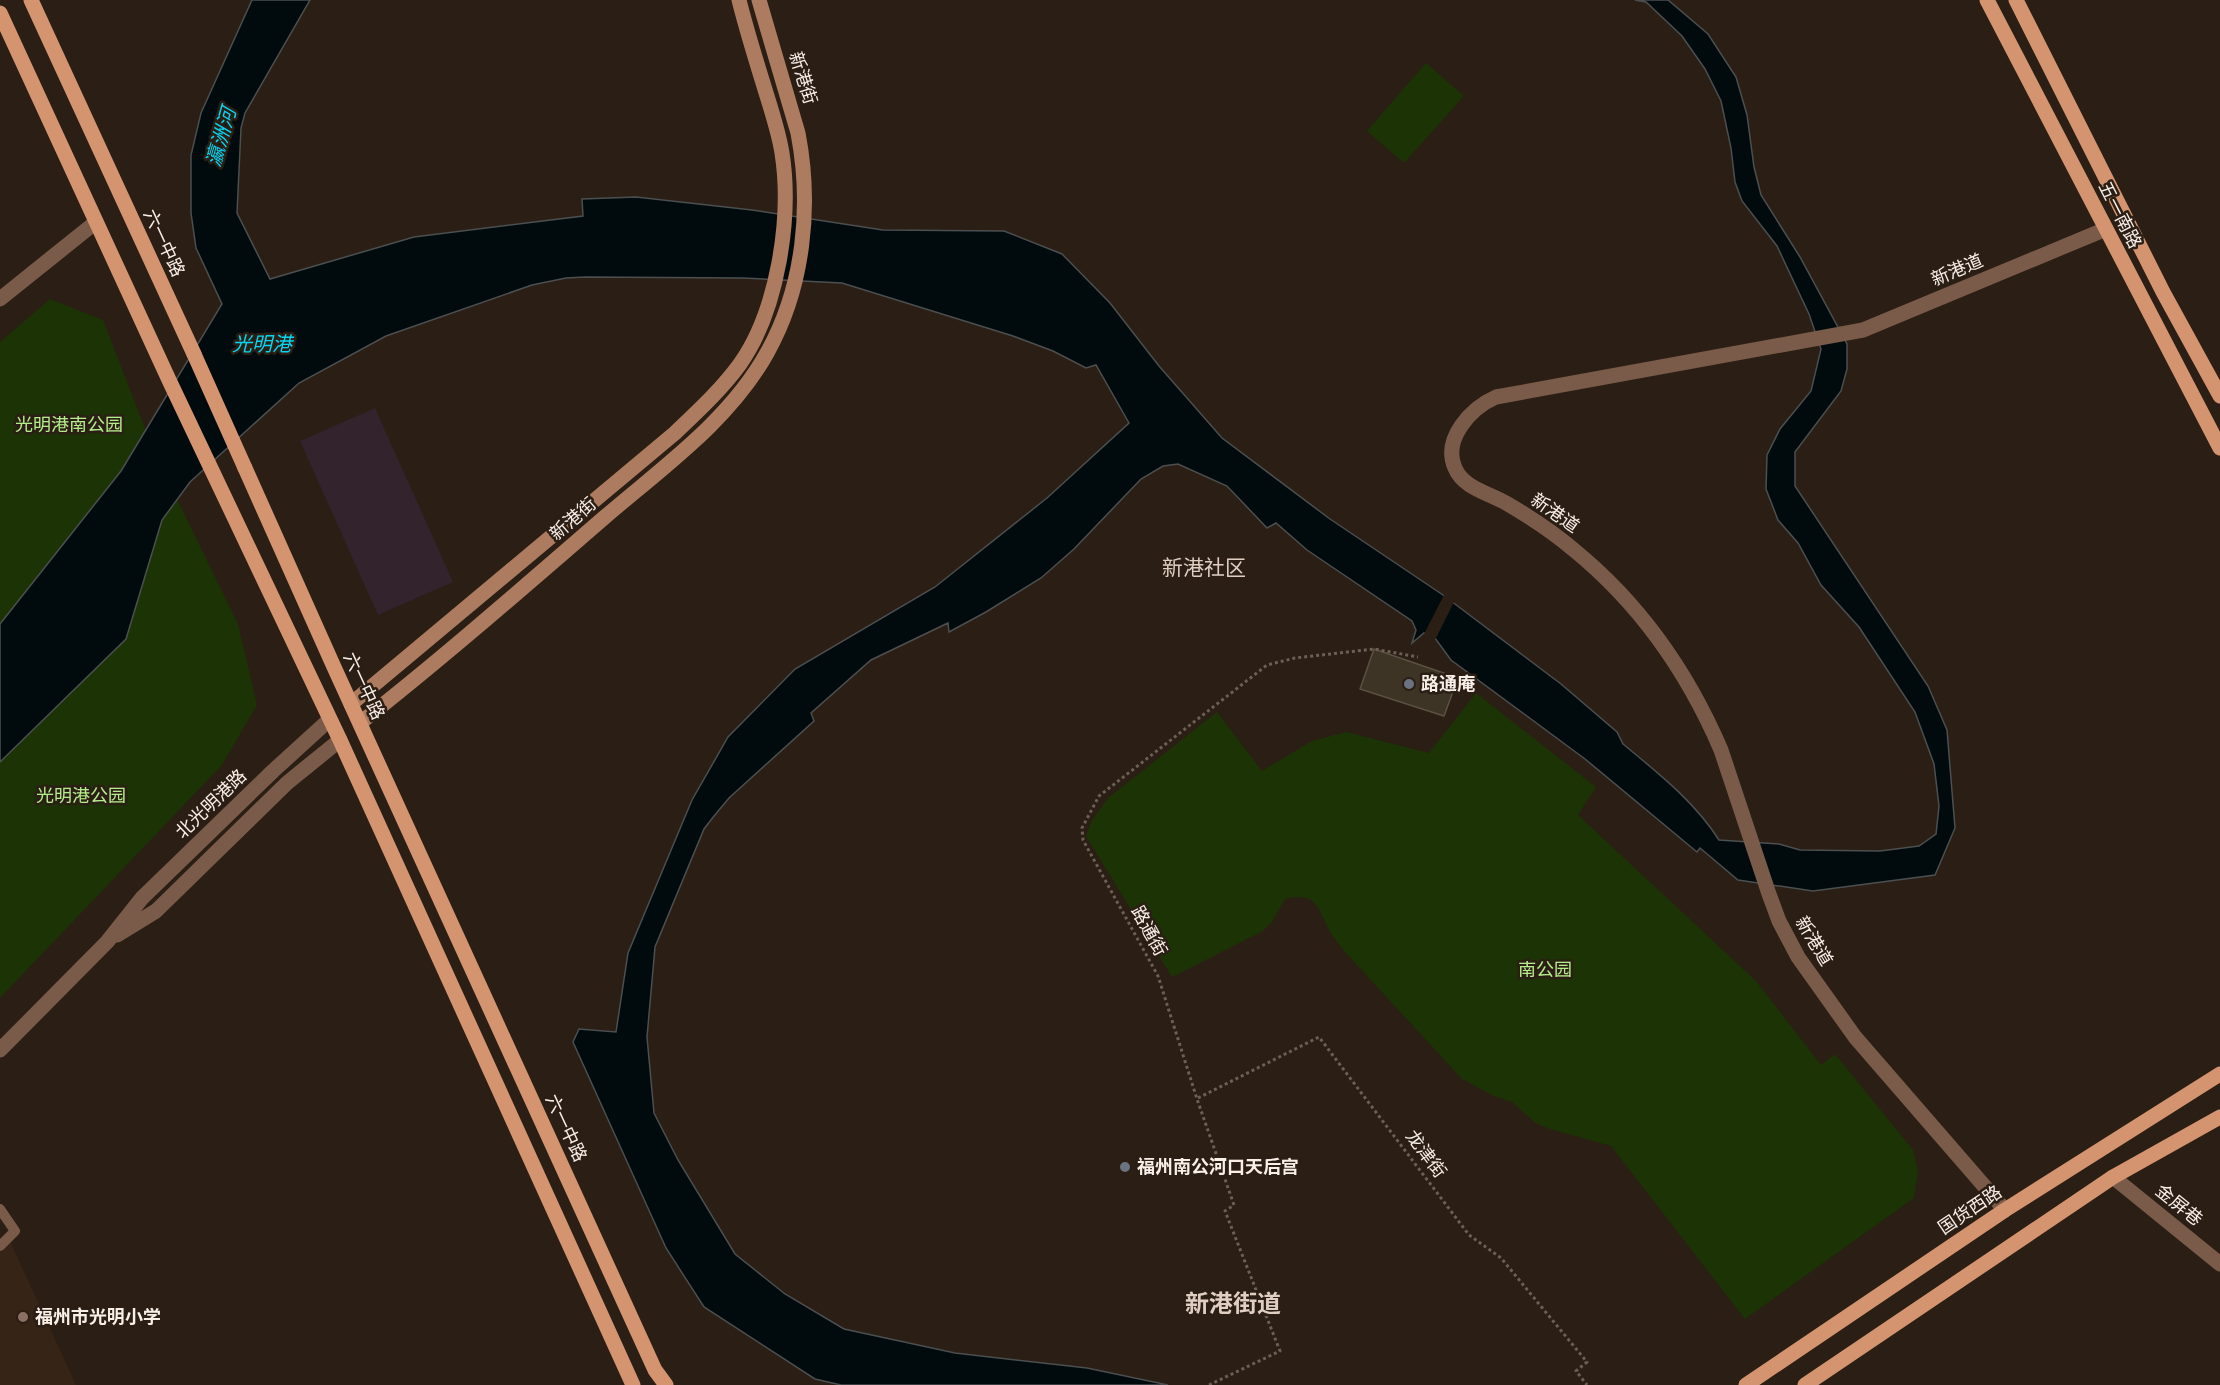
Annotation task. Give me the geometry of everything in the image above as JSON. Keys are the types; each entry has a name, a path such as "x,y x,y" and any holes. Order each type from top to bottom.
{"main road":[{"name":"六一中路","path":"31,0 194,354 657,1378 666,1385"},
{"name":"新港街","path":"351,704 675,434 710,400 749,349 764,316 782,240 785,200 779,137 739,0"},
{"name":"新港街","path":"360,723 531,581 707,429 727,408 767,354 783,320 799,262 806,204 798,133 759,0"},
{"name":"五一南路","path":"1987,0 2220,448"},
{"name":"五一南路","path":"2016,0 2163,291 2220,396"},
{"path":"0,13 169,380 340,740 633,1384"},
{"name":"北光明港路","path":"329,720 351,704"},
{"name":"北光明港路","path":"340,740 360,723"},
{"name":"国货西路","path":"1746,1385 2005,1210 2220,1074"},
{"path":"1805,1385 2113,1177 2220,1117"}],"street":[{"path":"0,299 96,222"},
{"name":"新港道","path":"2005,1210 1855,1037 1798,957 1768,894 1721,750 1708,720 1686,678 1654,633 1623,595 1572,548 1505,502 1463,481 1455,471 1450,447 1467,418 1476,409 1496,397 1863,330 2106,229"},
{"name":"北光明港路","path":"0,1050 107,942 142,898 329,720"},
{"name":"北光明港路","path":"107,942 156,911 287,783 340,740"},
{"name":"金屏巷","path":"2113,1177 2220,1264"}],"lane":[{"path":"0,1209 15,1231 0,1246"}],"path":[{"name":"路通街","path":"1209,1385 1280,1351 1225,1211 1234,1205 1158,976 1083,840 1082,828 1099,796 1267,665 1295,658 1374,649 1418,657"},
{"name":"龙津街","path":"1197,1099 1319,1037 1469,1235 1501,1258 1587,1362 1576,1371 1587,1385"}],"shaded area":[{"path":"375,408 453,582 378,615 300,441"},
{"name":"福州市光明小学","path":"9,1239 76,1385 0,1385 0,1249"}],"green space":[{"path":"1426,63 1464,96 1404,163 1367,131"},
{"name":"光明港南公园","path":"50,299 103,320 146,431 121,471 0,624 0,342"},
{"name":"光明港公园","path":"177,499 238,624 257,705 222,765 0,998 0,762 126,639 162,520"},
{"name":"南公园","path":"1476,693 1596,787 1578,815 1756,981 1821,1065 1835,1054 1913,1150 1918,1171 1914,1198 1745,1319 1611,1146 1547,1128 1534,1122 1512,1102 1494,1096 1462,1079 1345,952 1331,933 1315,904 1310,900 1296,897 1285,899 1272,922 1263,931 1172,977 1086,836 1091,822 1108,798 1217,712 1262,771 1312,741 1346,732 1429,753"}],"water":[{"name":"光明港","path":"252,0 310,0 245,113 241,128 237,213 270,279 414,237 583,216 582,199 636,197 752,210 883,230 1004,231 1062,254 1110,303 1159,366 1222,438 1330,519 1443,595 1561,684 1617,732 1623,744 1687,800 1719,840 1779,844 1800,850 1880,851 1919,846 1936,834 1939,806 1934,764 1915,712 1859,627 1821,585 1798,543 1778,520 1766,489 1767,455 1780,429 1811,391 1821,349 1809,314 1777,246 1742,201 1735,182 1731,148 1721,101 1705,69 1682,36 1646,2 1635,0 1668,0 1708,34 1736,77 1747,115 1754,167 1761,195 1800,257 1847,344 1847,369 1841,391 1795,452 1795,486 1928,686 1947,730 1955,828 1935,875 1813,891 1738,880 1700,848 1697,852 1585,759 1451,660 1435,638 1424,633 1412,643 1416,630 1412,621 1307,550 1276,523 1267,528 1227,486 1178,464 1163,466 1141,479 1074,549 1041,578 949,632 948,623 871,660 811,713 814,721 729,798 704,829 655,947 647,1037 654,1113 678,1160 735,1254 785,1294 844,1329 955,1353 1087,1368 1168,1385 841,1385 815,1379 704,1307 666,1248 573,1042 579,1029 616,1032 628,953 692,800 728,737 795,669 935,587 1047,498 1129,423 1096,365 1086,368 1053,351 1013,336 842,283 743,278 585,277 566,278 532,285 386,336 299,383 190,482 162,520 126,639 0,762 0,624 121,471 222,304 196,248 191,213 191,155 201,113"}],"pier":[{"path":"1445,593 1455,600 1436,638 1434,641 1425,637 1421,640"}],"building":[{"name":"路通庵","path":"1374,649 1458,678 1444,716 1360,689"}],"place":[{"name":"路通庵","path":"1409,684"},
{"name":"福州南公河口天后宫","path":"1125,1167"},
{"name":"福州市光明小学","path":"23,1317"}],"district":[{"name":"新港社区","path":"1204,567"},
{"name":"新港街道","path":"1233,1303"}],"water label":[{"name":"瀛洲河","path":"221,137"}]}
